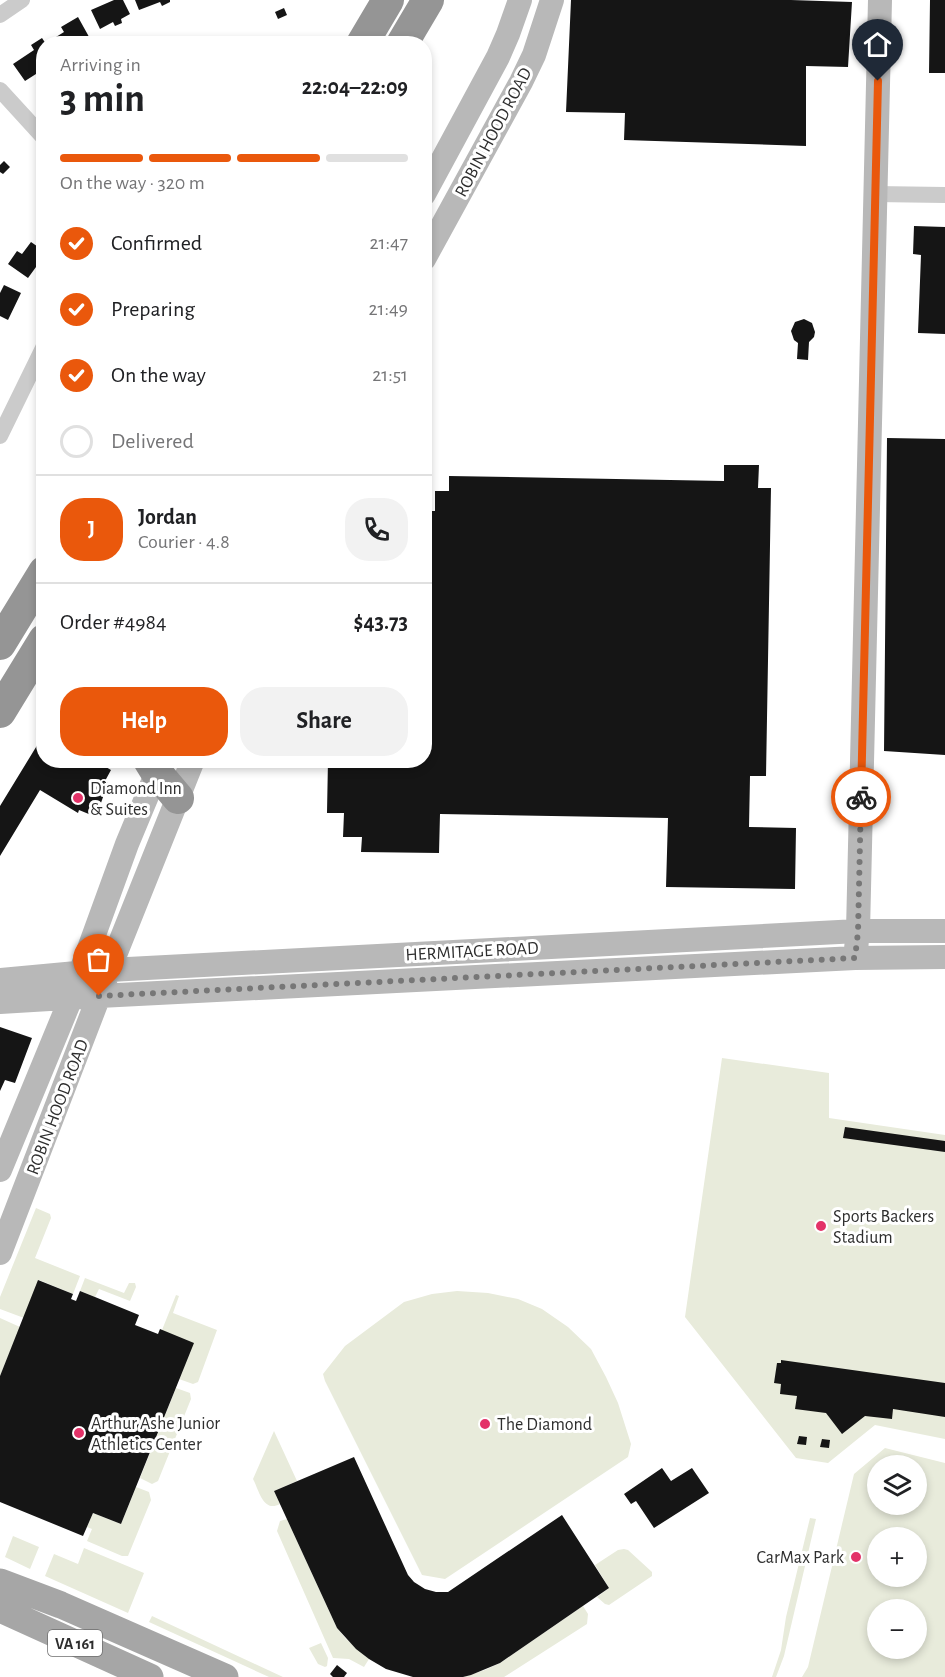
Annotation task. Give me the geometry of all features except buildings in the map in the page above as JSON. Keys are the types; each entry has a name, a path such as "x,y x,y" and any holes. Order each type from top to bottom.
{"highway":[{"path":"367,36 388,0"},
{"path":"407,36 428,0"},
{"path":"0,644 36,585"},
{"path":"0,712 36,653"},
{"path":"158,768 178,798"}],"main road":[{"name":"VA 161","path":"0,1582 72,1610 225,1677"},
{"name":"VA 161","path":"0,1609 150,1677"}],"street":[{"path":"0,15 22,0"},
{"name":"ROBIN HOOD ROAD","path":"432,179 498,57 520,0"},
{"name":"ROBIN HOOD ROAD","path":"432,244 534,55 552,0"},
{"path":"855,958 858,932 880,0"},
{"path":"0,90 36,129"},
{"path":"875,194 945,195"},
{"path":"0,436 36,362"},
{"name":"ROBIN HOOD ROAD","path":"0,1170 71,998 155,768"},
{"name":"ROBIN HOOD ROAD","path":"0,1253 109,970 191,768"},
{"name":"HERMITAGE ROAD","path":"0,980 109,970 858,932 945,931"},
{"name":"HERMITAGE ROAD","path":"0,1002 855,958 945,957"}],"green space":[{"name":"Sports Backers Stadium","path":"722,1058 829,1073 829,1118 945,1135 945,1439 875,1425 828,1463 796,1458 685,1317"},
{"path":"36,1208 50,1214 51,1218 35,1258 80,1276 73,1294 39,1280 24,1318 0,1309 0,1297"},
{"path":"85,1278 124,1293 129,1283 135,1283 136,1287 130,1301 99,1289 95,1297 80,1291"},
{"name":"The Diamond","path":"457,1291 488,1293 518,1299 542,1309 568,1327 591,1349 618,1403 631,1444 628,1457 445,1579 422,1575 323,1374 345,1346 404,1302 432,1294"},
{"path":"176,1295 179,1296 173,1313 217,1330 198,1382 193,1384 179,1379 162,1330"},
{"path":"0,1318 20,1327 0,1376"},
{"path":"176,1388 190,1393 191,1399 158,1481 152,1484 140,1478"},
{"path":"274,1431 297,1481 274,1491 280,1504 274,1506 262,1499 253,1479"},
{"name":"CarMax Park","path":"885,1448 913,1455 877,1455"},
{"name":"CarMax Park","path":"927,1458 945,1463 945,1677 802,1677 808,1667 854,1474 867,1463 867,1515 927,1515"},
{"path":"136,1487 149,1492 151,1500 128,1556 122,1556 87,1541 92,1529 87,1527 93,1513 121,1524"},
{"path":"810,1518 816,1519 784,1656 776,1677 772,1677 781,1650 786,1617"},
{"path":"287,1519 337,1628 369,1659 364,1667 349,1659 333,1658 277,1531 280,1521"},
{"path":"13,1536 39,1547 30,1569 5,1557"},
{"path":"84,1548 144,1573 128,1613 45,1576 54,1554 78,1564"},
{"path":"624,1549 652,1572 652,1576 609,1605 605,1604 597,1597 609,1588 595,1565 618,1550"},
{"path":"583,1606 588,1614 587,1624 504,1677 463,1677 500,1663"},
{"path":"152,1616 283,1677 269,1677 149,1622"},
{"path":"321,1643 328,1658 325,1667 318,1664 309,1648"}],"way so far":[{"path":"99,996 855,958 858,932 861,797"}],"place":[{"name":"Diamond Inn & Suites","path":"78,798"},
{"name":"Sports Backers Stadium","path":"821,1226"},
{"name":"The Diamond","path":"485,1424"},
{"name":"Arthur Ashe Junior Athletics Center","path":"79,1433"},
{"name":"CarMax Park","path":"856,1557"}],"route":[{"path":"861,797 878,81"}]}
